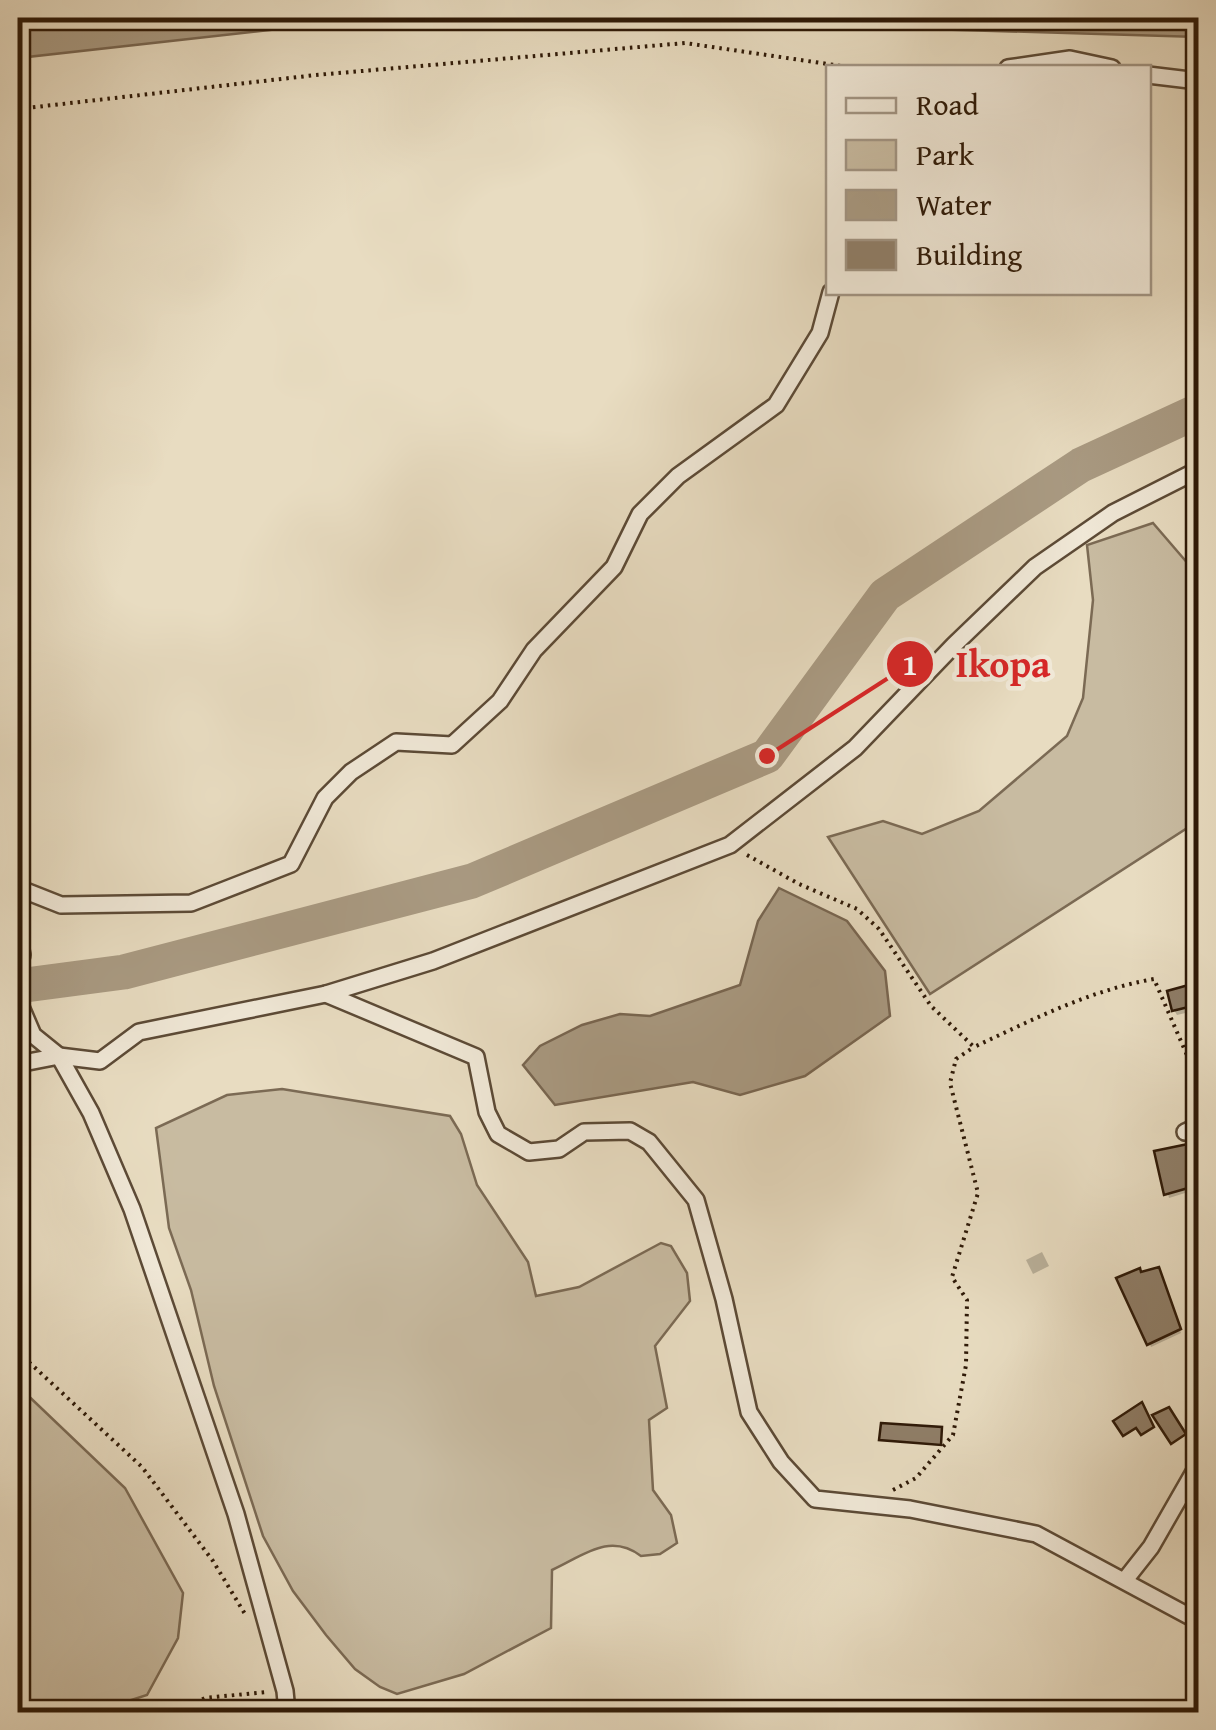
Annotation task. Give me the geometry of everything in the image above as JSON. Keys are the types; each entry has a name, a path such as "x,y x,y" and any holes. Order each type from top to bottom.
{"street":[{"path":"1029,65 1070,59 1098,65"},
{"path":"1151,74 1198,81"},
{"path":"18,888 60,906 191,903 290,864 325,798 351,772 396,742 452,745 500,701 534,650 614,568 640,514 678,476 776,405 820,333 830,295"},
{"path":"18,1064 60,1056 100,1061 139,1032 326,994 433,961 730,845 856,748 1035,567 1113,512 1198,470"},
{"path":"18,907 39,896"},
{"path":"18,935 22,955 18,968"},
{"path":"326,994 476,1057 487,1112 498,1134 529,1152 560,1148 584,1132 630,1131 649,1142 696,1200 724,1299 749,1412 781,1462 815,1498 910,1509 1036,1534 1198,1621"},
{"path":"18,1000 33,1035 60,1056 91,1114 132,1208 236,1514 285,1690 287,1712"},
{"path":"1125,1580 1150,1547 1198,1465"}],"path":[{"path":"18,109 316,76 685,43 835,65"},
{"path":"730,845 799,884 857,909 879,929 931,1006 974,1048"},
{"path":"866,1504 916,1478 953,1435 966,1365 966,1300 952,1277 978,1194 950,1083 956,1059 1062,1006 1154,979 1178,1040 1192,1069 1198,1071"},
{"path":"18,1352 142,1467 213,1561 247,1617"},
{"path":"174,1712 205,1698 285,1690"}],"green space":[{"path":"1153,523 1190,566 1198,566 1198,821 930,994 828,837 883,821 922,834 979,811 1067,736 1083,698 1093,600 1087,545"},
{"path":"282,1089 450,1116 461,1134 477,1185 528,1262 536,1296 579,1287 661,1243 671,1246 687,1273 690,1301 655,1346 667,1408 649,1420 653,1490 671,1515 677,1543 660,1554 641,1556 629,1549 607,1546 552,1570 551,1628 464,1674 397,1694 355,1669 326,1635 293,1591 263,1536 214,1386 191,1290 169,1228 156,1128 227,1095"},
{"path":"18,1386 125,1488 183,1593 178,1638 147,1695 94,1712 18,1712"}],"water":[{"path":"18,18 377,18 18,58"},
{"path":"556,18 1198,18 1198,37"},
{"path":"779,888 847,921 885,971 890,1016 805,1076 740,1095 693,1082 555,1105 523,1065 540,1046 582,1025 620,1014 650,1016 740,985 758,921"}],"building":[{"path":"1192,984 1197,1005 1172,1011 1167,991"},
{"path":"1188,1144 1195,1186 1164,1195 1154,1151"},
{"path":"1159,1267 1181,1329 1147,1345 1116,1278 1140,1268 1141,1272"},
{"path":"1142,1402 1154,1427 1141,1435 1136,1428 1123,1436 1113,1421"},
{"path":"1169,1407 1186,1434 1171,1444 1152,1415"},
{"path":"881,1423 942,1427 941,1445 879,1440"}],"waterway":[{"path":"18,986 124,972 472,881 767,756 885,595 1081,465 1198,411"}],"place":[{"name":"Ikopa","path":"767,756"}]}
